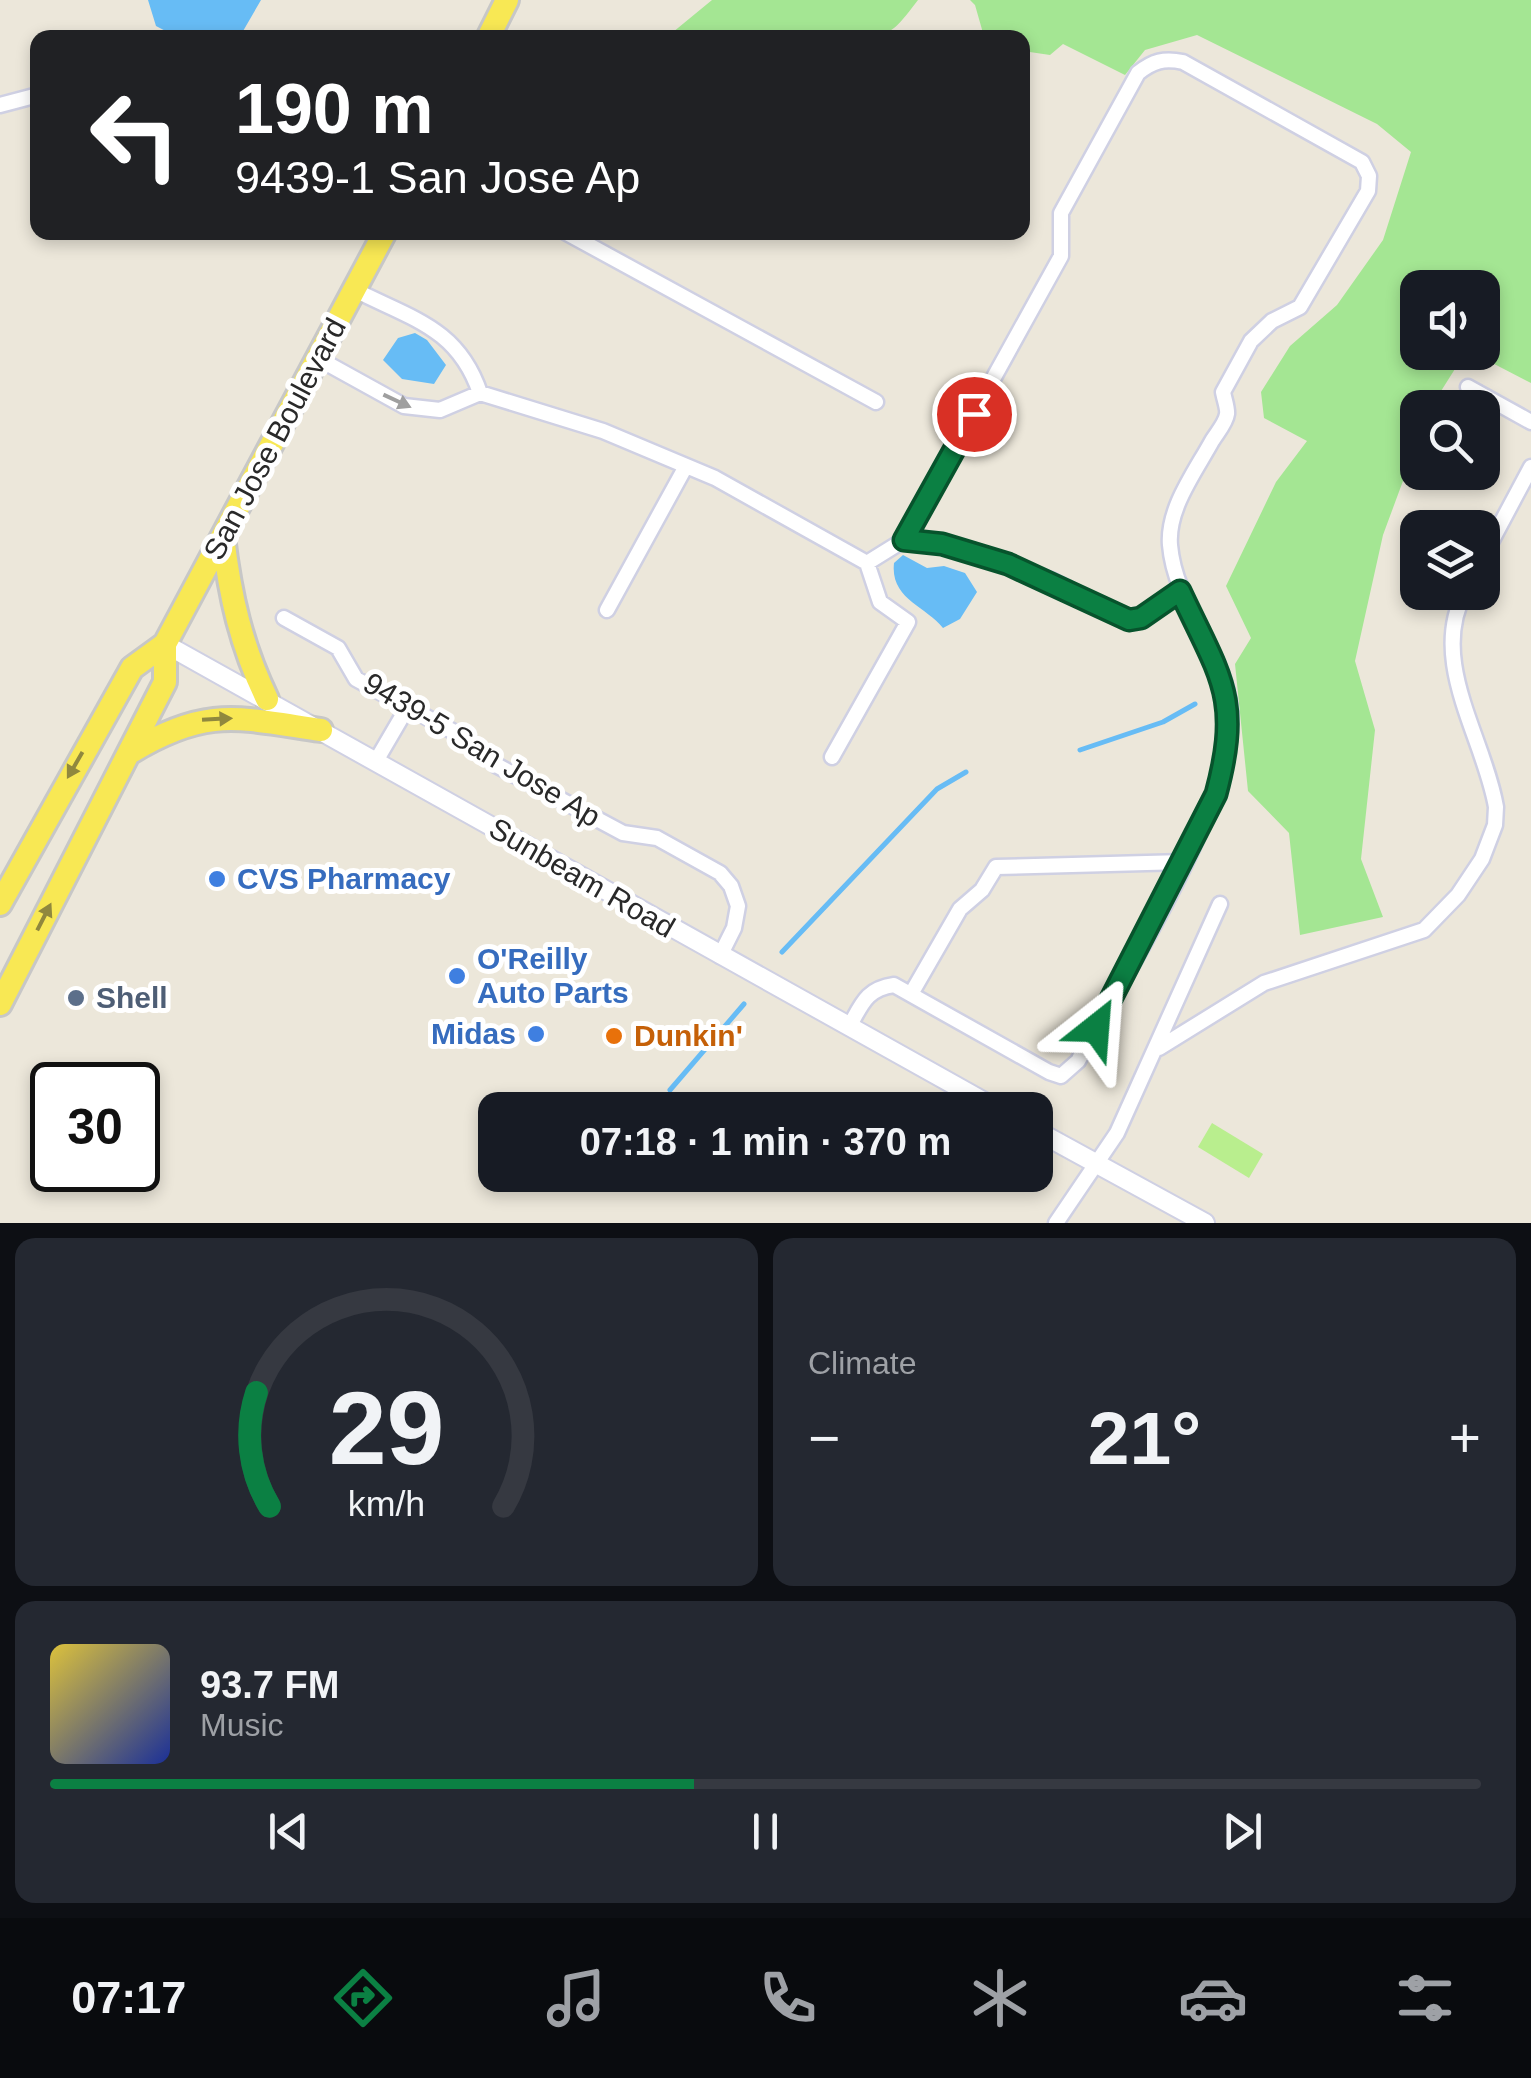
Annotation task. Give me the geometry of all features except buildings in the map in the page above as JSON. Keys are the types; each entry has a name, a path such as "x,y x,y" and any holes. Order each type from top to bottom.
{"main road":[{"path":"492,30 508,0"},
{"name":"San Jose Boulevard","path":"0,904 132,668 164,644 381,240"},
{"path":"222,537 233,615 243,649 266,699"},
{"name":"San Jose Boulevard","path":"0,1004 164,682 164,644"},
{"path":"128,754 197,720 228,717 321,730"}],"street":[{"path":"849,1027 876,988 894,985 1049,1072 1061,1076 1071,1072 1184,862 1216,794 1227,755 1230,710 1225,688 1180,591 1170,545 1172,522 1227,414 1222,392 1251,341 1272,321 1300,307 1368,191 1370,176 1350,153 1182,62 1167,59 1150,63 1138,73 1061,213 1061,256 904,540 867,563"},
{"path":"0,105 30,97"},
{"path":"581,240 876,402"},
{"path":"355,290 442,334 471,366 480,393"},
{"path":"319,359 404,406 440,410 480,393 604,431 686,466 867,563 880,602 908,622 832,757"},
{"path":"1468,387 1531,422"},
{"path":"607,610 686,466"},
{"path":"1500,525 1531,467"},
{"path":"904,540 942,544 1008,564 1129,620 1141,618 1180,591"},
{"path":"1159,1048 1264,982 1424,930 1450,904 1482,860 1495,825 1496,807 1450,656 1456,610"},
{"name":"9439-5 San Jose Ap","path":"284,618 338,648 356,678 467,739 496,765 622,833 657,838 720,873 731,886 738,906 734,928 720,956"},
{"name":"Sunbeam Road","path":"164,644 966,1092"},
{"path":"376,761 408,708"},
{"path":"911,994 960,909 982,890 996,867 1184,862"},
{"path":"1056,1223 1099,1165 1159,1048 1220,904"},
{"path":"1053,1140 1205,1223"}],"green space":[{"path":"712,0 918,0 891,30 676,30"},
{"path":"970,0 1531,0 1531,383 1500,367 1500,270 1400,270 1400,370 1454,370 1442,390 1400,390 1400,489 1383,535 1355,661 1375,730 1361,859 1383,917 1300,935 1289,833 1248,791 1235,664 1251,638 1226,586 1276,482 1307,441 1264,418 1261,392 1290,346 1337,305 1383,240 1411,152 1377,124 1197,35 1145,50 1125,75 1063,44 1050,55 1030,52 1030,30 982,30"},
{"path":"1212,1123 1263,1154 1249,1178 1198,1147"}],"water":[{"path":"148,0 261,0 244,30 164,30 156,26"},
{"path":"415,333 427,340 446,365 434,384 402,379 383,360 398,338"},
{"path":"903,555 927,568 944,566 965,573 977,592 960,619 943,628 903,594 894,575 894,563"}],"waterway":[{"path":"1080,750 1163,722 1195,704"},
{"path":"782,952 937,789 966,772"},
{"path":"670,1090 744,1004"}],"place":[{"name":"CVS Pharmacy","path":"217,879"},
{"name":"O'Reilly Auto Parts","path":"457,976"},
{"name":"Shell","path":"76,998"},
{"name":"Midas","path":"536,1034"},
{"name":"Dunkin'","path":"614,1036"}],"route":[{"path":"974,414 904,540 942,544 1008,564 1051,580 1129,620 1141,618 1180,591 1225,688 1230,710 1227,755 1216,794 1096,1028"}]}
